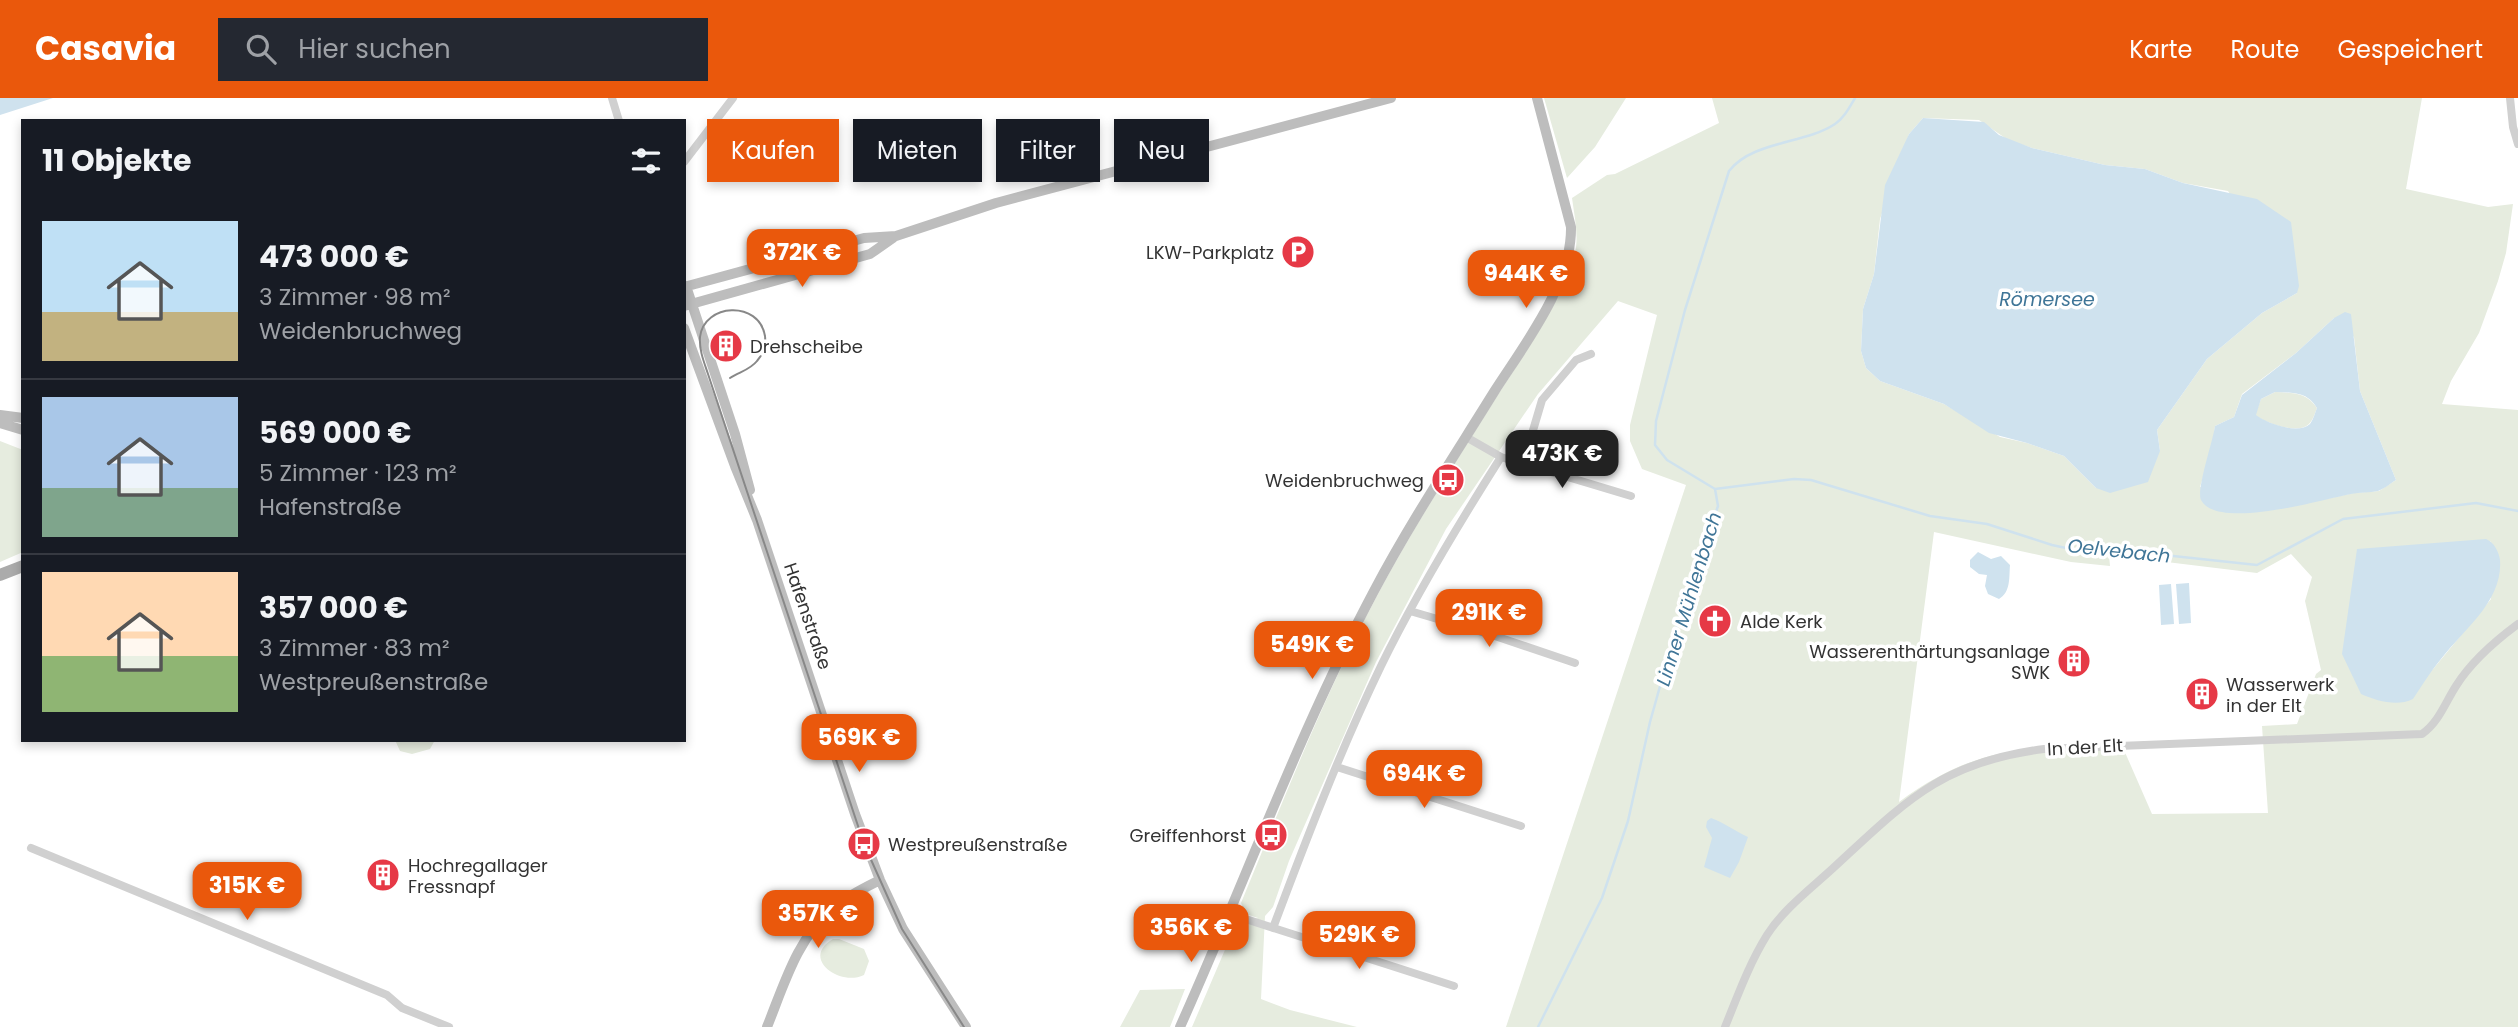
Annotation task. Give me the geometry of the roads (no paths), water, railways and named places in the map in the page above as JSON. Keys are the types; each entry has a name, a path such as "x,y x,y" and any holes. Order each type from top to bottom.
{"main road":[{"path":"686,285 864,238 895,236 996,203 1391,98"},
{"path":"1180,1027 1317,708 1349,641 1398,547 1533,331 1564,271 1569,255 1571,227 1537,98"},
{"path":"688,304 870,254 895,236"},
{"name":"Hafenstraße","path":"688,304 735,434 757,520 855,814 880,880 921,959 966,1027"},
{"name":"Hafenstraße","path":"686,334 734,466 757,520"},
{"path":"0,415 21,418"},
{"path":"0,423 21,429"},
{"path":"0,575 21,567"},
{"path":"767,1027 796,955 818,922 833,907 880,880"}],"street":[{"path":"612,98 618,119"},
{"path":"686,159 733,98"},
{"path":"2510,98 2518,144"},
{"path":"1523,464 1542,400 1576,360 1591,354"},
{"path":"1466,437 1501,457 1631,496"},
{"path":"1273,928 1337,767 1382,665 1451,535 1501,457"},
{"path":"1410,611 1575,663"},
{"name":"In der Elt","path":"1725,1027 1750,964 1769,932 1791,907 1899,808 1945,777 1998,756 2044,749 2422,734 2432,726 2457,683 2501,636 2518,624"},
{"path":"1337,767 1521,826"},
{"path":"31,848 387,995 402,1007 449,1027"},
{"path":"1230,914 1454,986"}],"water":[{"path":"0,98 53,98 0,115"},
{"name":"Römersee","path":"1923,118 1984,122 1999,135 2032,148 2105,165 2145,169 2183,183 2257,199 2291,222 2299,286 2297,293 2262,313 2207,359 2157,430 2160,451 2148,482 2110,493 2096,488 2064,456 1989,433 1944,404 1880,381 1866,368 1861,351 1863,309 1874,274 1885,185 1909,134"},
{"path":"2345,312 2351,314 2360,391 2396,480 2378,491 2272,510 2227,513 2211,509 2201,500 2200,495 2215,426 2234,417 2242,395 2296,353 2334,318","holes":["2275,392 2299,394 2309,398 2317,408 2310,424 2290,428 2256,415 2261,399"]},
{"path":"2486,539 2494,545 2500,560 2495,589 2480,614 2437,664 2413,699 2394,703 2361,694 2342,654 2357,549"},
{"path":"1978,552 1991,559 2001,556 2010,565 2007,588 1999,599 1988,594 1985,586 1987,575 1979,574 1970,567 1970,560"},
{"path":"2189,583 2191,623 2179,624 2176,584"},
{"path":"2171,584 2174,624 2161,625 2159,585"},
{"path":"1711,818 1748,837 1730,878 1704,867 1712,838 1706,827"}],"waterway":[{"name":"Linner Mühlenbach","path":"1538,1027 1602,898 1628,821 1650,722 1678,622 1718,506 1715,489 1667,460 1655,445 1656,421 1685,310 1729,171 1739,161 1765,148 1823,131 1844,116 1855,98"},
{"name":"Oelvebach","path":"1715,489 1794,479 1811,480 1930,516 1987,524 2080,551 2108,549 2257,565 2343,519 2476,503 2518,511"}],"tram line":[{"path":"730,378 757,361 764,349 765,339 761,324 753,316 732,310 711,317 704,326 700,337 703,360 864,844 902,929 964,1027"}],"place":[{"name":"LKW-Parkplatz","path":"1298,252"},
{"name":"Drehscheibe","path":"726,346"},
{"name":"Weidenbruchweg","path":"1448,480"},
{"name":"Alde Kerk","path":"1715,621"},
{"name":"Wasserenthärtungsanlage SWK","path":"2074,661"},
{"name":"Wasserwerk in der Elt","path":"2202,694"},
{"name":"Greiffenhorst","path":"1271,835"},
{"name":"Westpreußenstraße","path":"864,844"},
{"name":"Hochregallager Fressnapf","path":"383,875"}]}
